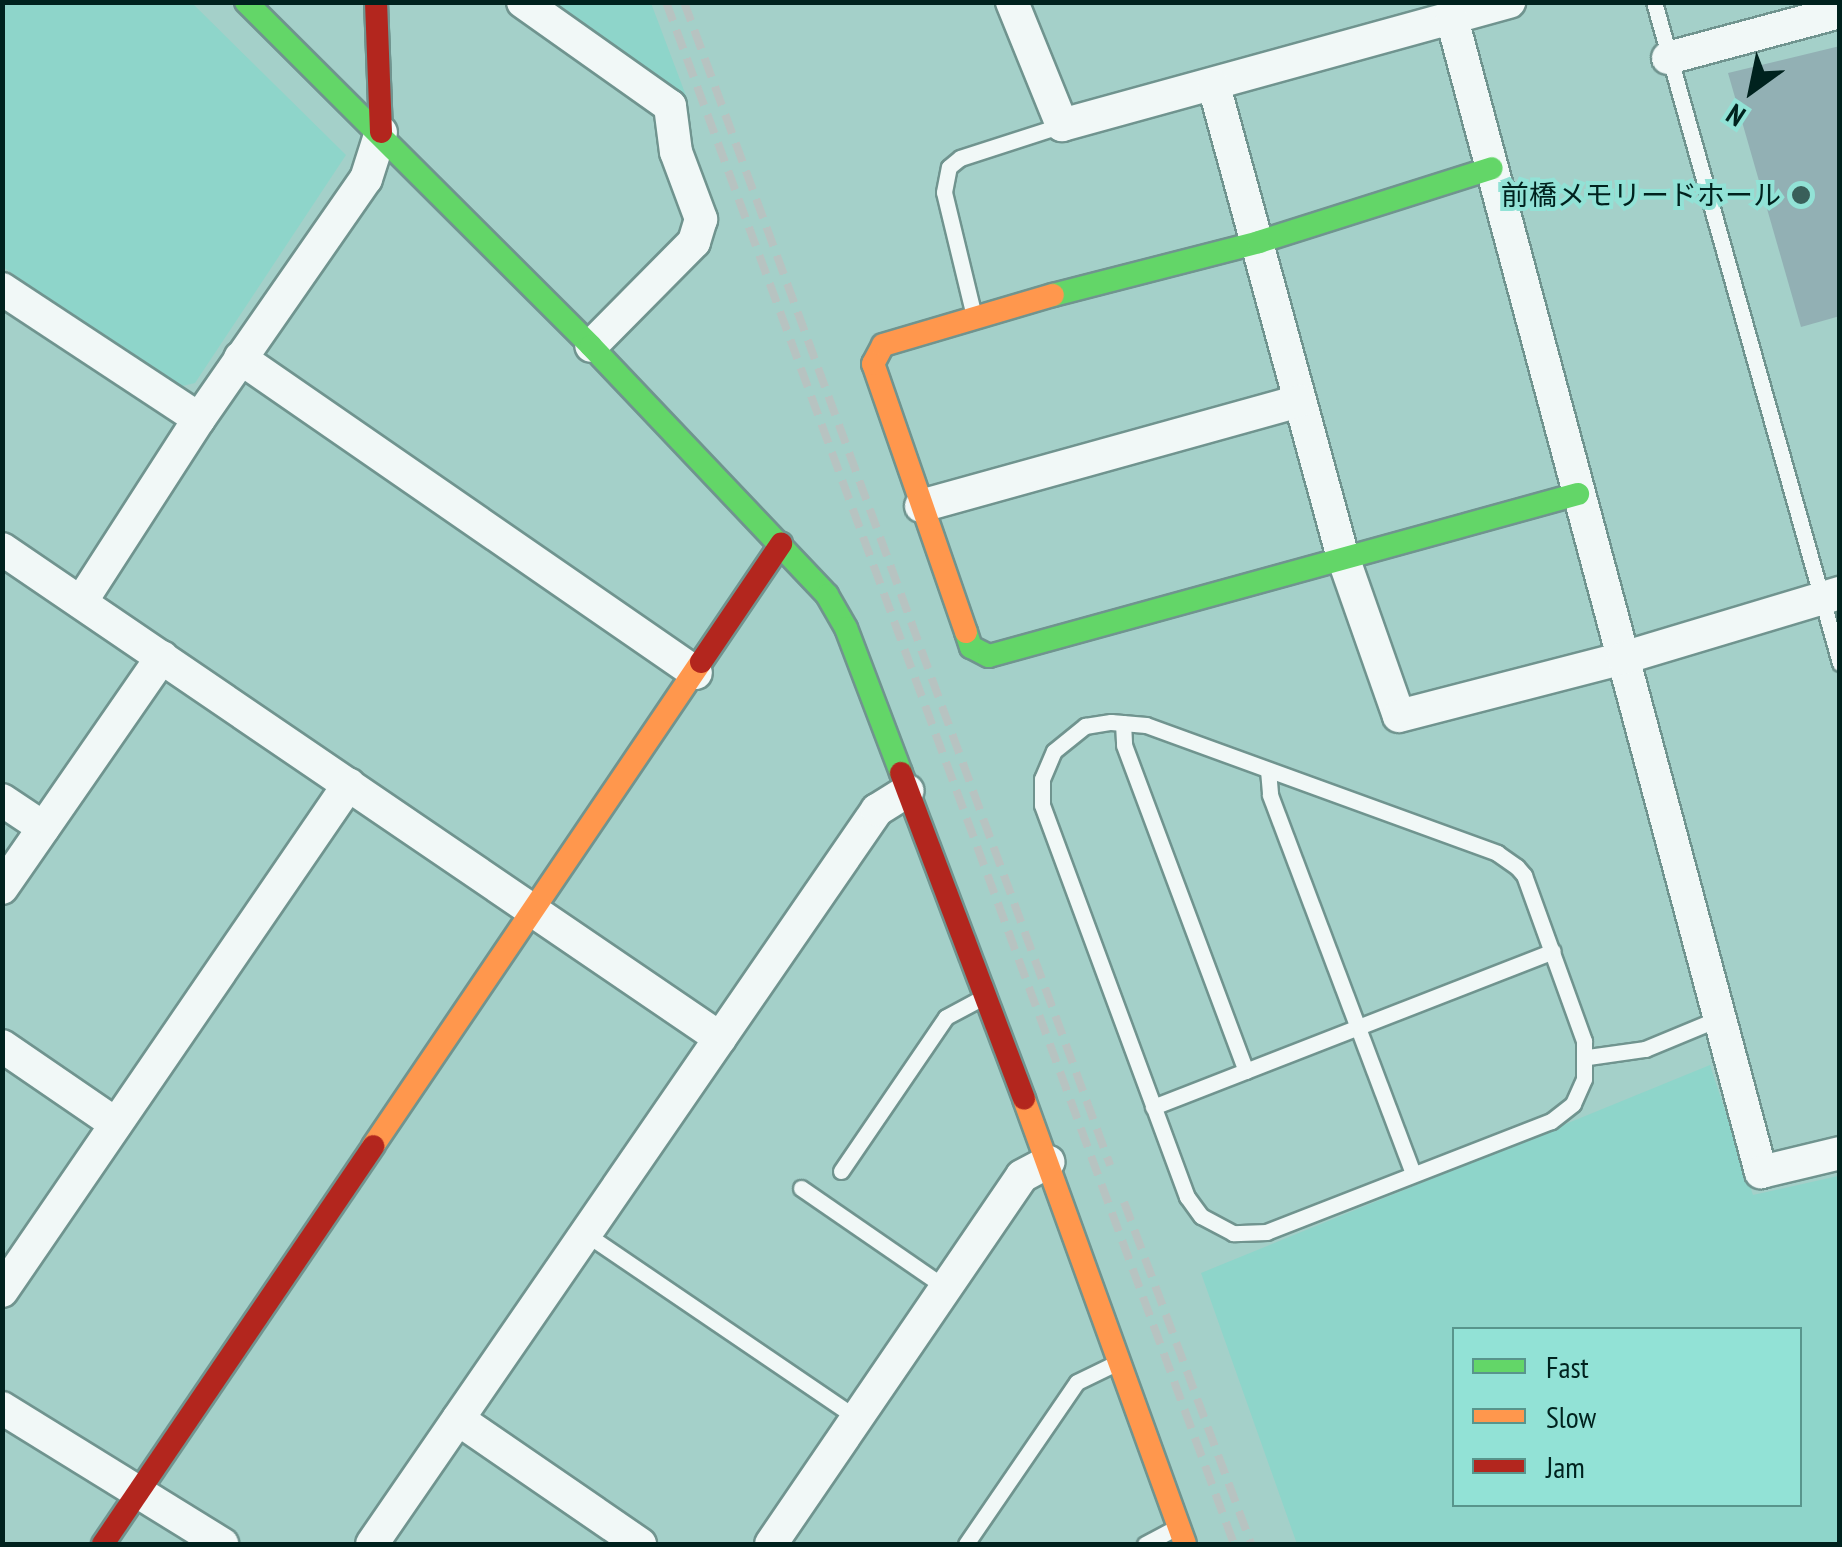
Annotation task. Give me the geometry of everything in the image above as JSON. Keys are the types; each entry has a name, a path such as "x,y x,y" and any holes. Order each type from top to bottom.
{"street":[{"path":"246,2 381,132 591,346 827,595 846,628 1048,1162 1181,1535"},
{"path":"81,602 240,358 366,179 381,132 376,2"},
{"path":"523,2 670,106 676,152 701,219 694,242 591,346"},
{"path":"1012,2 1062,126 1509,2"},
{"path":"1668,58 1840,12"},
{"path":"1452,19 1761,1172 1840,1153"},
{"path":"1214,86 1344,560 1399,716 1622,658 1831,595"},
{"path":"1492,168 1259,242 974,316 883,345 872,364 972,647 989,656 1578,494"},
{"path":"2,290 199,419"},
{"path":"240,358 696,673"},
{"path":"920,506 1300,401"},
{"path":"103,1544 781,544"},
{"path":"2,549 720,1038"},
{"path":"2,888 162,657"},
{"path":"2,1291 349,784"},
{"path":"372,1544 878,810 908,791"},
{"path":"2,800 44,828"},
{"path":"2,1046 116,1124"},
{"path":"771,1544 1022,1176 1048,1162"},
{"path":"2,1408 222,1544"},
{"path":"458,1419 640,1544"}],"lane":[{"path":"1654,2 1831,595 1840,664"},
{"path":"974,316 944,192 949,168 960,158 1062,126"},
{"path":"1123,723 1124,746 1246,1071"},
{"path":"1123,723 1146,726 1507,859 1524,874 1588,1057 1580,1092 1562,1113 1267,1232 1233,1234 1193,1208 1040,792 1048,763 1072,732 1085,726 1123,723"},
{"path":"1268,770 1270,795 1413,1173"},
{"path":"1153,1107 1554,951"},
{"path":"840,1171 946,1016 985,996"},
{"path":"1588,1057 1645,1049 1720,1018"},
{"path":"801,1188 946,1288"},
{"path":"586,1234 857,1418"},
{"path":"966,1544 1077,1382 1119,1361"},
{"path":"1145,1544 1181,1535"}],"shaded area":[{"path":"2,3 192,3 346,155 195,383 178,387 3,267"},
{"path":"557,3 651,3 688,101"},
{"path":"1710,1065 1753,1195 1838,1176 1839,1544 1297,1544 1201,1273"}],"building":[{"name":"前橋メモリードホール","path":"1840,46 1840,316 1801,327 1728,73"}],"railway":[{"path":"666,2 1234,1544"},
{"path":"684,2 1110,1165"},
{"path":"1124,1202 1251,1544"}],"traffic: fast":[{"path":"246,2 591,346 827,595 846,628 901,773"},
{"path":"1053,295 1259,242 1492,168"},
{"path":"966,632 971,647 989,656 1578,494"}],"traffic: slow":[{"path":"966,632 873,364 883,345 1053,295"},
{"path":"373,1146 701,662"},
{"path":"1024,1099 1185,1544"}],"traffic: jam":[{"path":"376,2 381,132"},
{"path":"701,662 781,544"},
{"path":"901,773 1024,1099"},
{"path":"103,1544 373,1146"}],"place":[{"name":"前橋メモリードホール","path":"1801,195"}]}
